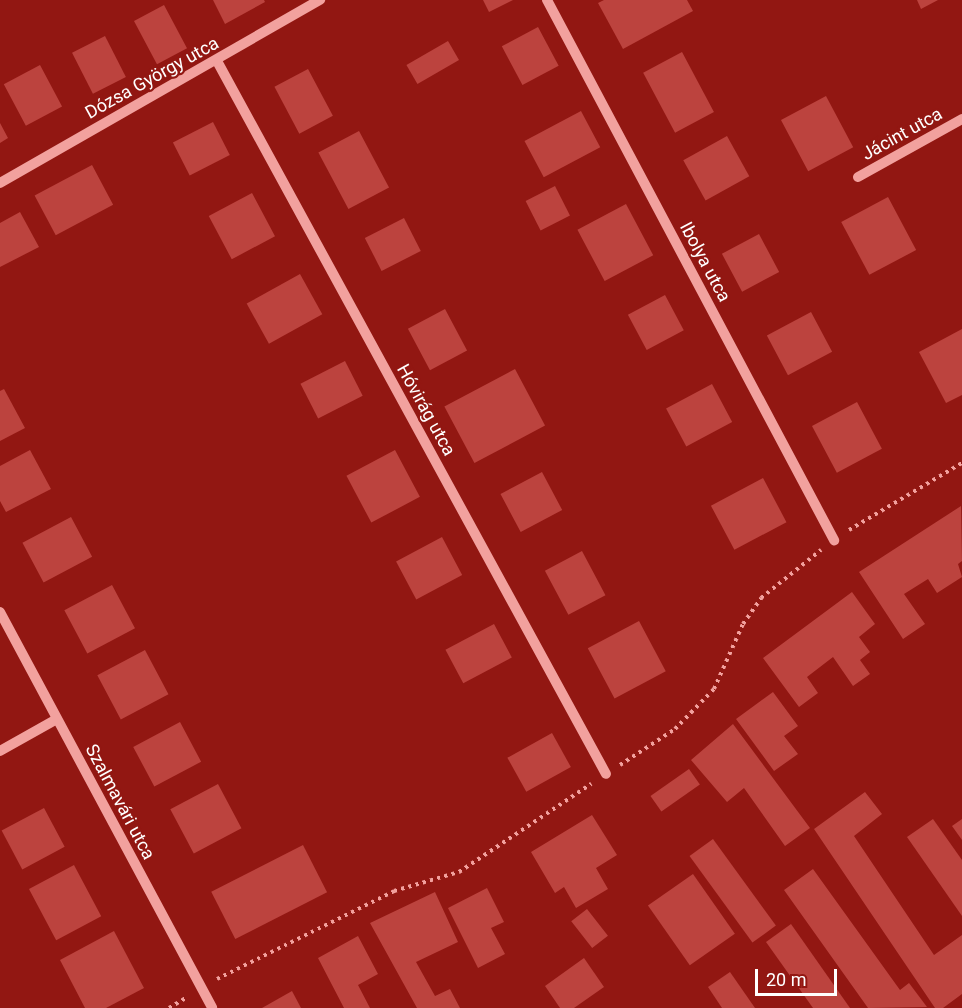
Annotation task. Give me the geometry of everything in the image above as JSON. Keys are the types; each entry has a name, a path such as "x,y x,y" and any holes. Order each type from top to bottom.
{"street":[{"name":"Dózsa György utca","path":"0,183 217,61 306,3 320,0"},
{"name":"Ibolya utca","path":"546,0 834,540"},
{"name":"Hóvirág utca","path":"217,61 606,774"},
{"name":"Jácint utca","path":"858,177 962,119"},
{"name":"Szalmavári utca","path":"0,612 212,1008"},
{"path":"0,751 57,718"}],"building":[{"path":"213,0 264,0 265,2 225,24"},
{"path":"483,0 513,0 489,12"},
{"path":"604,0 687,0 693,11 623,49 598,3"},
{"path":"917,0 938,0 921,9"},
{"path":"164,5 187,48 157,64 134,21"},
{"path":"538,27 559,66 522,85 502,46"},
{"path":"105,36 126,77 93,94 72,53"},
{"path":"448,41 459,60 417,84 406,65"},
{"path":"682,52 714,112 675,133 643,73"},
{"path":"40,65 62,106 26,126 4,84"},
{"path":"308,69 333,116 299,134 274,87"},
{"path":"826,96 853,147 808,171 781,120"},
{"path":"581,111 600,147 544,177 524,141"},
{"path":"213,122 230,155 190,175 173,142"},
{"path":"0,123 8,138 0,143"},
{"path":"359,131 389,188 348,209 318,153"},
{"path":"727,136 749,176 706,200 683,160"},
{"path":"92,165 113,205 56,235 35,196"},
{"path":"555,186 570,215 541,230 526,201"},
{"path":"252,193 275,236 232,259 209,216"},
{"path":"888,197 916,250 869,275 841,222"},
{"path":"626,204 653,255 605,281 577,230"},
{"path":"20,212 39,247 0,267 0,223"},
{"path":"404,218 421,251 382,271 365,238"},
{"path":"759,234 779,272 742,292 722,254"},
{"path":"300,274 322,314 269,344 247,304"},
{"path":"665,295 684,330 647,350 628,315"},
{"path":"445,309 467,350 430,370 408,329"},
{"path":"811,312 832,352 788,375 767,335"},
{"path":"962,329 962,395 946,403 919,352"},
{"path":"345,361 363,396 318,418 300,384"},
{"path":"515,369 545,426 474,463 444,407"},
{"path":"712,384 732,422 686,446 666,408"},
{"path":"4,389 25,428 0,441 0,391"},
{"path":"857,402 882,449 837,473 812,426"},
{"path":"30,450 51,489 6,512 0,501 0,466"},
{"path":"395,450 420,497 371,523 346,476"},
{"path":"542,472 562,510 521,532 501,494"},
{"path":"763,478 786,522 734,550 711,506"},
{"path":"961,506 962,561 958,564 962,577 937,593 928,579 904,594 925,624 903,639 859,572"},
{"path":"71,517 92,557 44,583 22,543"},
{"path":"442,537 462,575 416,599 396,561"},
{"path":"582,551 605,595 568,615 545,571"},
{"path":"112,585 135,628 87,654 64,610"},
{"path":"852,592 875,624 859,637 870,652 860,660 870,674 853,686 833,657 807,677 818,693 799,707 763,658"},
{"path":"639,621 666,671 615,699 588,648"},
{"path":"494,624 512,658 463,683 445,650"},
{"path":"145,650 168,694 121,719 97,675"},
{"path":"773,692 798,726 784,736 798,754 774,771 736,719"},
{"path":"180,722 201,762 154,787 133,747"},
{"path":"733,724 810,828 785,846 744,788 727,802 691,760"},
{"path":"552,733 571,767 526,792 507,758"},
{"path":"689,769 700,785 661,812 650,796"},
{"path":"218,784 241,828 194,853 170,809"},
{"path":"865,792 882,814 854,836 934,955 962,935 962,994 943,1008 935,1008 814,829"},
{"path":"44,808 65,847 22,869 2,831"},
{"path":"592,815 617,855 596,868 608,889 576,908 564,887 555,893 531,852"},
{"path":"933,819 962,860 962,916 907,837"},
{"path":"962,819 962,840 952,826"},
{"path":"713,839 776,926 752,943 690,856"},
{"path":"303,845 327,892 235,939 211,892"},
{"path":"74,865 101,916 56,940 29,889"},
{"path":"813,869 900,990 909,983 927,1007 868,1008 784,890"},
{"path":"693,874 735,934 690,965 648,906"},
{"path":"487,888 504,922 491,928 505,954 478,968 448,908"},
{"path":"435,892 458,942 416,962 435,996 450,989 460,1008 417,1008 370,923"},
{"path":"587,909 608,936 592,948 571,921"},
{"path":"791,924 850,1008 813,1008 766,942"},
{"path":"114,931 144,988 106,1008 85,1008 60,960"},
{"path":"358,936 378,974 358,985 370,1008 344,1008 318,958"},
{"path":"584,958 604,987 574,1008 560,1008 545,986"},
{"path":"730,972 755,1008 722,1008 708,987"},
{"path":"292,991 301,1008 262,1008"}]}
